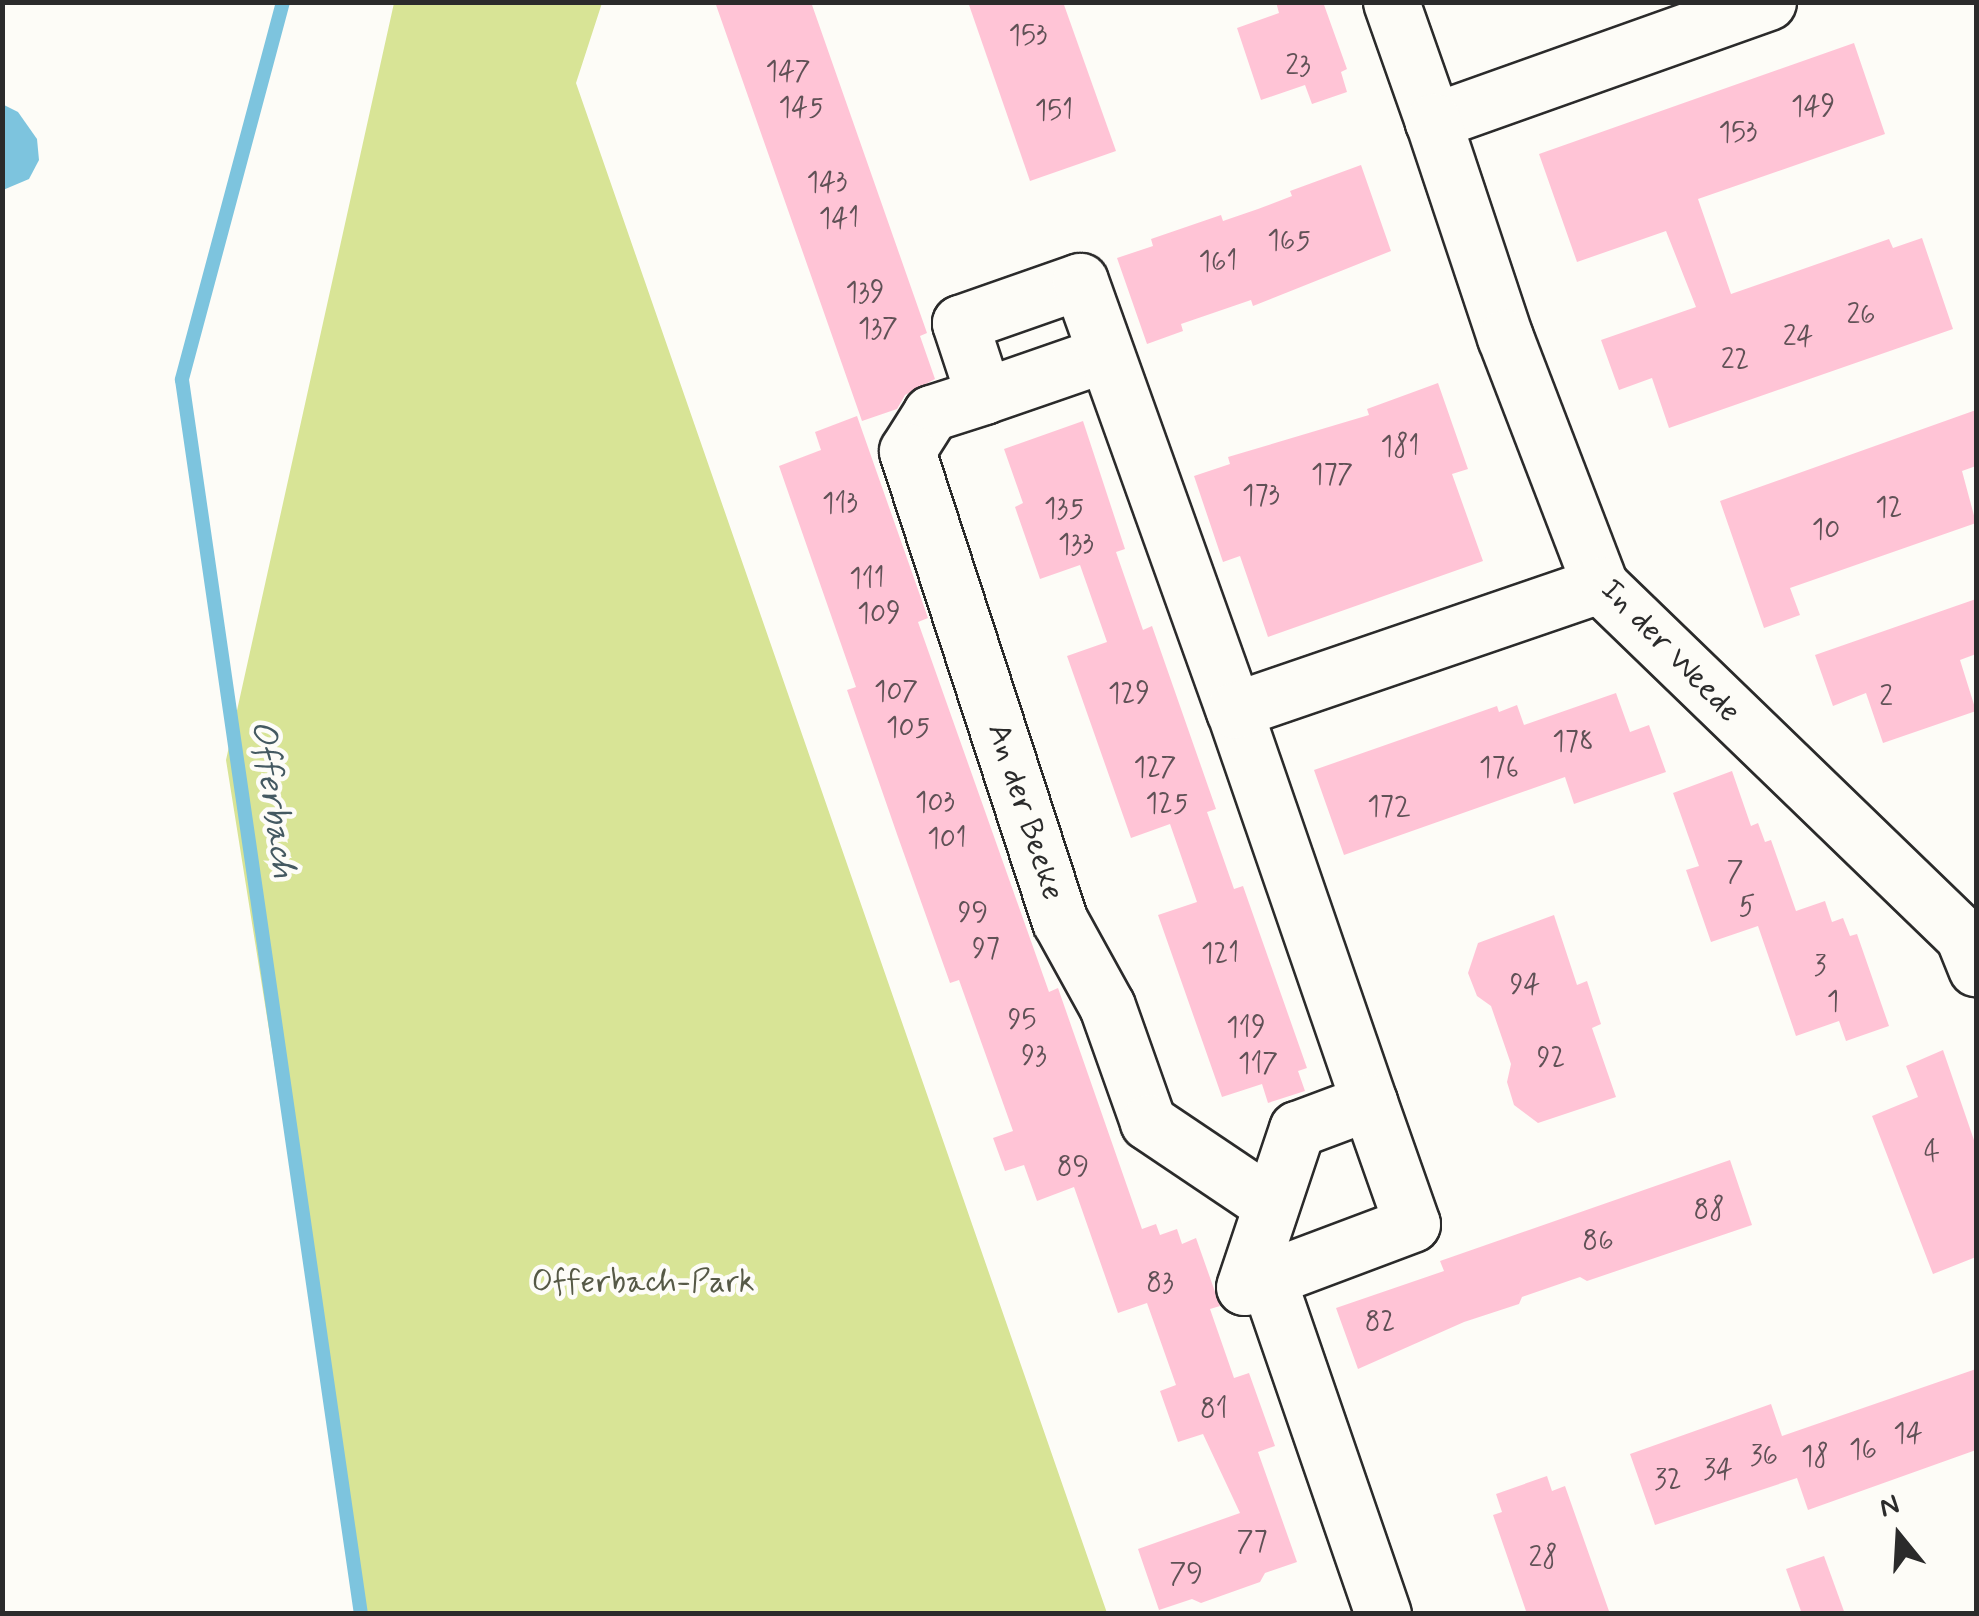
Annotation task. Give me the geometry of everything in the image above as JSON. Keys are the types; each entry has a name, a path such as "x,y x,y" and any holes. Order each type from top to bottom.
{"street":[{"name":"In der Weede","path":"1391,2 1505,338 1600,585 1972,944"},
{"path":"1433,121 1768,2"},
{"path":"984,396 960,323 1080,280 1412,1224 1244,1287 1297,1129 1369,1102"},
{"name":"An der Beeke","path":"1104,354 931,412 907,451 1060,921 1107,1006 1148,1122 1270,1204"},
{"path":"1234,710 1600,585"},
{"path":"1267,1277 1383,1614"}],"green space":[{"name":"Offerbach-Park","path":"394,3 602,3 576,83 1107,1613 362,1613 226,760"}],"water":[{"path":"2,104 18,112 37,139 39,160 29,179 3,190"}],"building":[{"path":"715,2 811,2 927,333 920,336 935,379 905,395 897,409 862,421"},
{"path":"968,2 1063,2 1116,151 1030,181"},
{"path":"1276,2 1323,2 1347,69 1341,72 1347,92 1312,104 1305,85 1261,100 1237,28 1279,13"},
{"path":"1854,43 1885,134 1698,199 1731,294 1889,239 1893,248 1922,238 1953,329 1669,428 1652,378 1619,390 1601,340 1696,307 1666,231 1577,262 1539,154"},
{"path":"1361,165 1391,251 1253,306 1251,300 1181,324 1183,331 1147,344 1117,258 1153,246 1151,239 1221,215 1223,221 1258,209 1292,196 1290,191"},
{"path":"1438,383 1468,469 1452,474 1483,561 1268,637 1240,556 1223,562 1194,476 1230,464 1228,457 1369,415 1367,409"},
{"path":"1976,410 1976,466 1962,471 1976,523 1790,588 1800,615 1764,628 1720,501"},
{"path":"857,416 928,618 918,622 1049,992 1058,988 1142,1229 1156,1224 1160,1235 1177,1229 1182,1244 1196,1238 1220,1306 1210,1309 1234,1378 1249,1373 1275,1446 1258,1452 1297,1562 1265,1573 1260,1582 1201,1603 1192,1599 1159,1610 1138,1549 1240,1513 1203,1434 1178,1442 1160,1391 1176,1385 1147,1303 1118,1313 1074,1187 1037,1201 1024,1165 1005,1171 993,1138 1013,1131 959,980 950,983 898,837 847,690 856,687 779,466 821,450 815,432"},
{"path":"1083,421 1125,549 1116,552 1143,630 1152,626 1216,809 1207,812 1234,889 1243,886 1307,1068 1298,1071 1305,1091 1268,1103 1262,1084 1222,1097 1158,915 1197,902 1170,824 1131,838 1067,656 1107,642 1080,565 1040,579 1015,507 1023,503 1004,449"},
{"path":"1976,599 1976,654 1960,660 1976,711 1883,743 1866,693 1833,706 1815,655"},
{"path":"1616,693 1630,732 1649,725 1666,772 1574,804 1565,777 1344,855 1314,770 1497,706 1499,712 1517,705 1524,725"},
{"path":"1732,771 1751,826 1758,823 1765,842 1771,840 1796,911 1825,901 1832,922 1843,918 1850,936 1857,934 1889,1026 1846,1041 1839,1021 1796,1036 1758,926 1711,942 1686,870 1699,866 1673,793"},
{"path":"1554,915 1577,985 1587,981 1601,1024 1592,1028 1616,1097 1538,1123 1514,1105 1507,1082 1511,1064 1491,1006 1477,996 1468,973 1478,943"},
{"path":"1943,1050 1976,1146 1976,1257 1933,1274 1872,1116 1918,1097 1906,1066"},
{"path":"1730,1160 1752,1225 1587,1281 1580,1277 1522,1297 1519,1304 1464,1322 1358,1369 1336,1308 1444,1271 1440,1261"},
{"path":"1976,1369 1976,1450 1808,1510 1797,1478 1655,1525 1630,1454 1771,1404 1782,1436"},
{"path":"1547,1476 1552,1491 1565,1486 1610,1614 1527,1614 1493,1515 1502,1512 1496,1494"},
{"path":"1824,1556 1845,1614 1802,1614 1786,1569"}],"waterway":[{"name":"Offerbach","path":"283,2 182,380 361,1614"}]}
